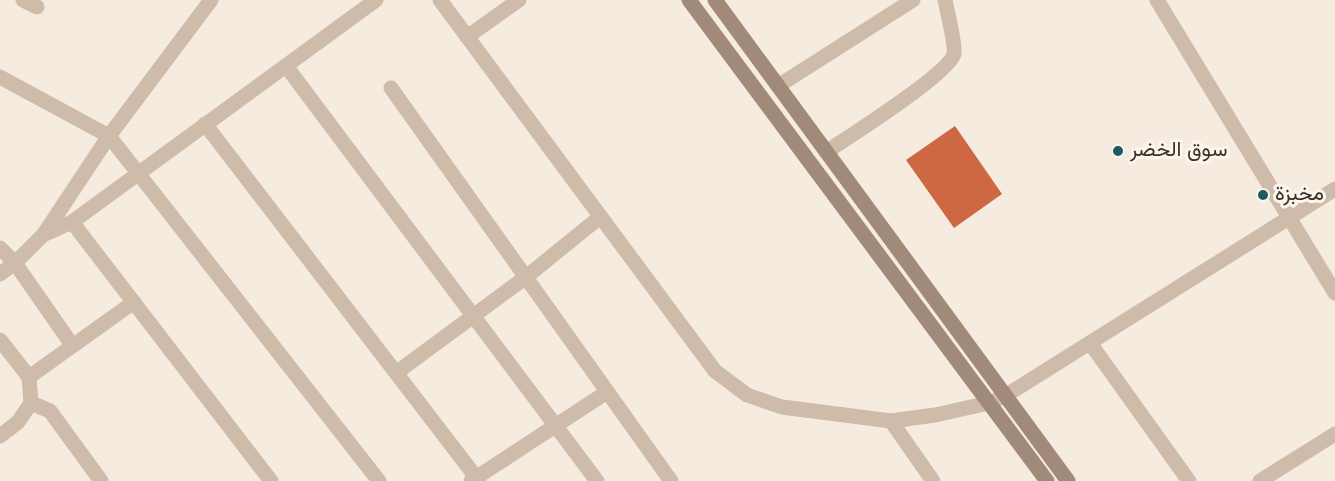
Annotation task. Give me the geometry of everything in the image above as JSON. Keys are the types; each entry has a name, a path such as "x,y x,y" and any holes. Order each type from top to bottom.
{"main road":[{"path":"689,0 1047,481"},
{"path":"715,0 1068,481"}],"street":[{"path":"43,235 72,222 376,0"},
{"path":"440,0 715,370 747,395 782,407 891,421 935,415 989,403 1005,396 1335,189"},
{"path":"467,37 519,0"},
{"path":"826,152 915,91 948,65 955,52 945,0"},
{"path":"1157,0 1335,293"},
{"path":"0,274 15,263 43,235 109,136 208,1"},
{"path":"778,86 908,1"},
{"path":"286,66 597,481"},
{"path":"0,77 109,136 379,481"},
{"path":"391,88 671,481"},
{"path":"205,124 475,480 608,392"},
{"path":"396,373 526,277 600,217"},
{"path":"72,222 271,481"},
{"path":"0,248 15,263 72,345"},
{"path":"29,377 134,302"},
{"path":"0,340 29,377 31,403 18,422 0,436"},
{"path":"1090,343 1189,481"},
{"path":"31,403 50,411 101,481"},
{"path":"891,421 933,481"},
{"path":"1260,481 1335,434"}],"building":[{"path":"955,126 1002,194 954,228 906,160"}],"place":[{"name":"سوق الخضر","path":"1118,151"},
{"name":"مخبزة","path":"1263,195"}]}
